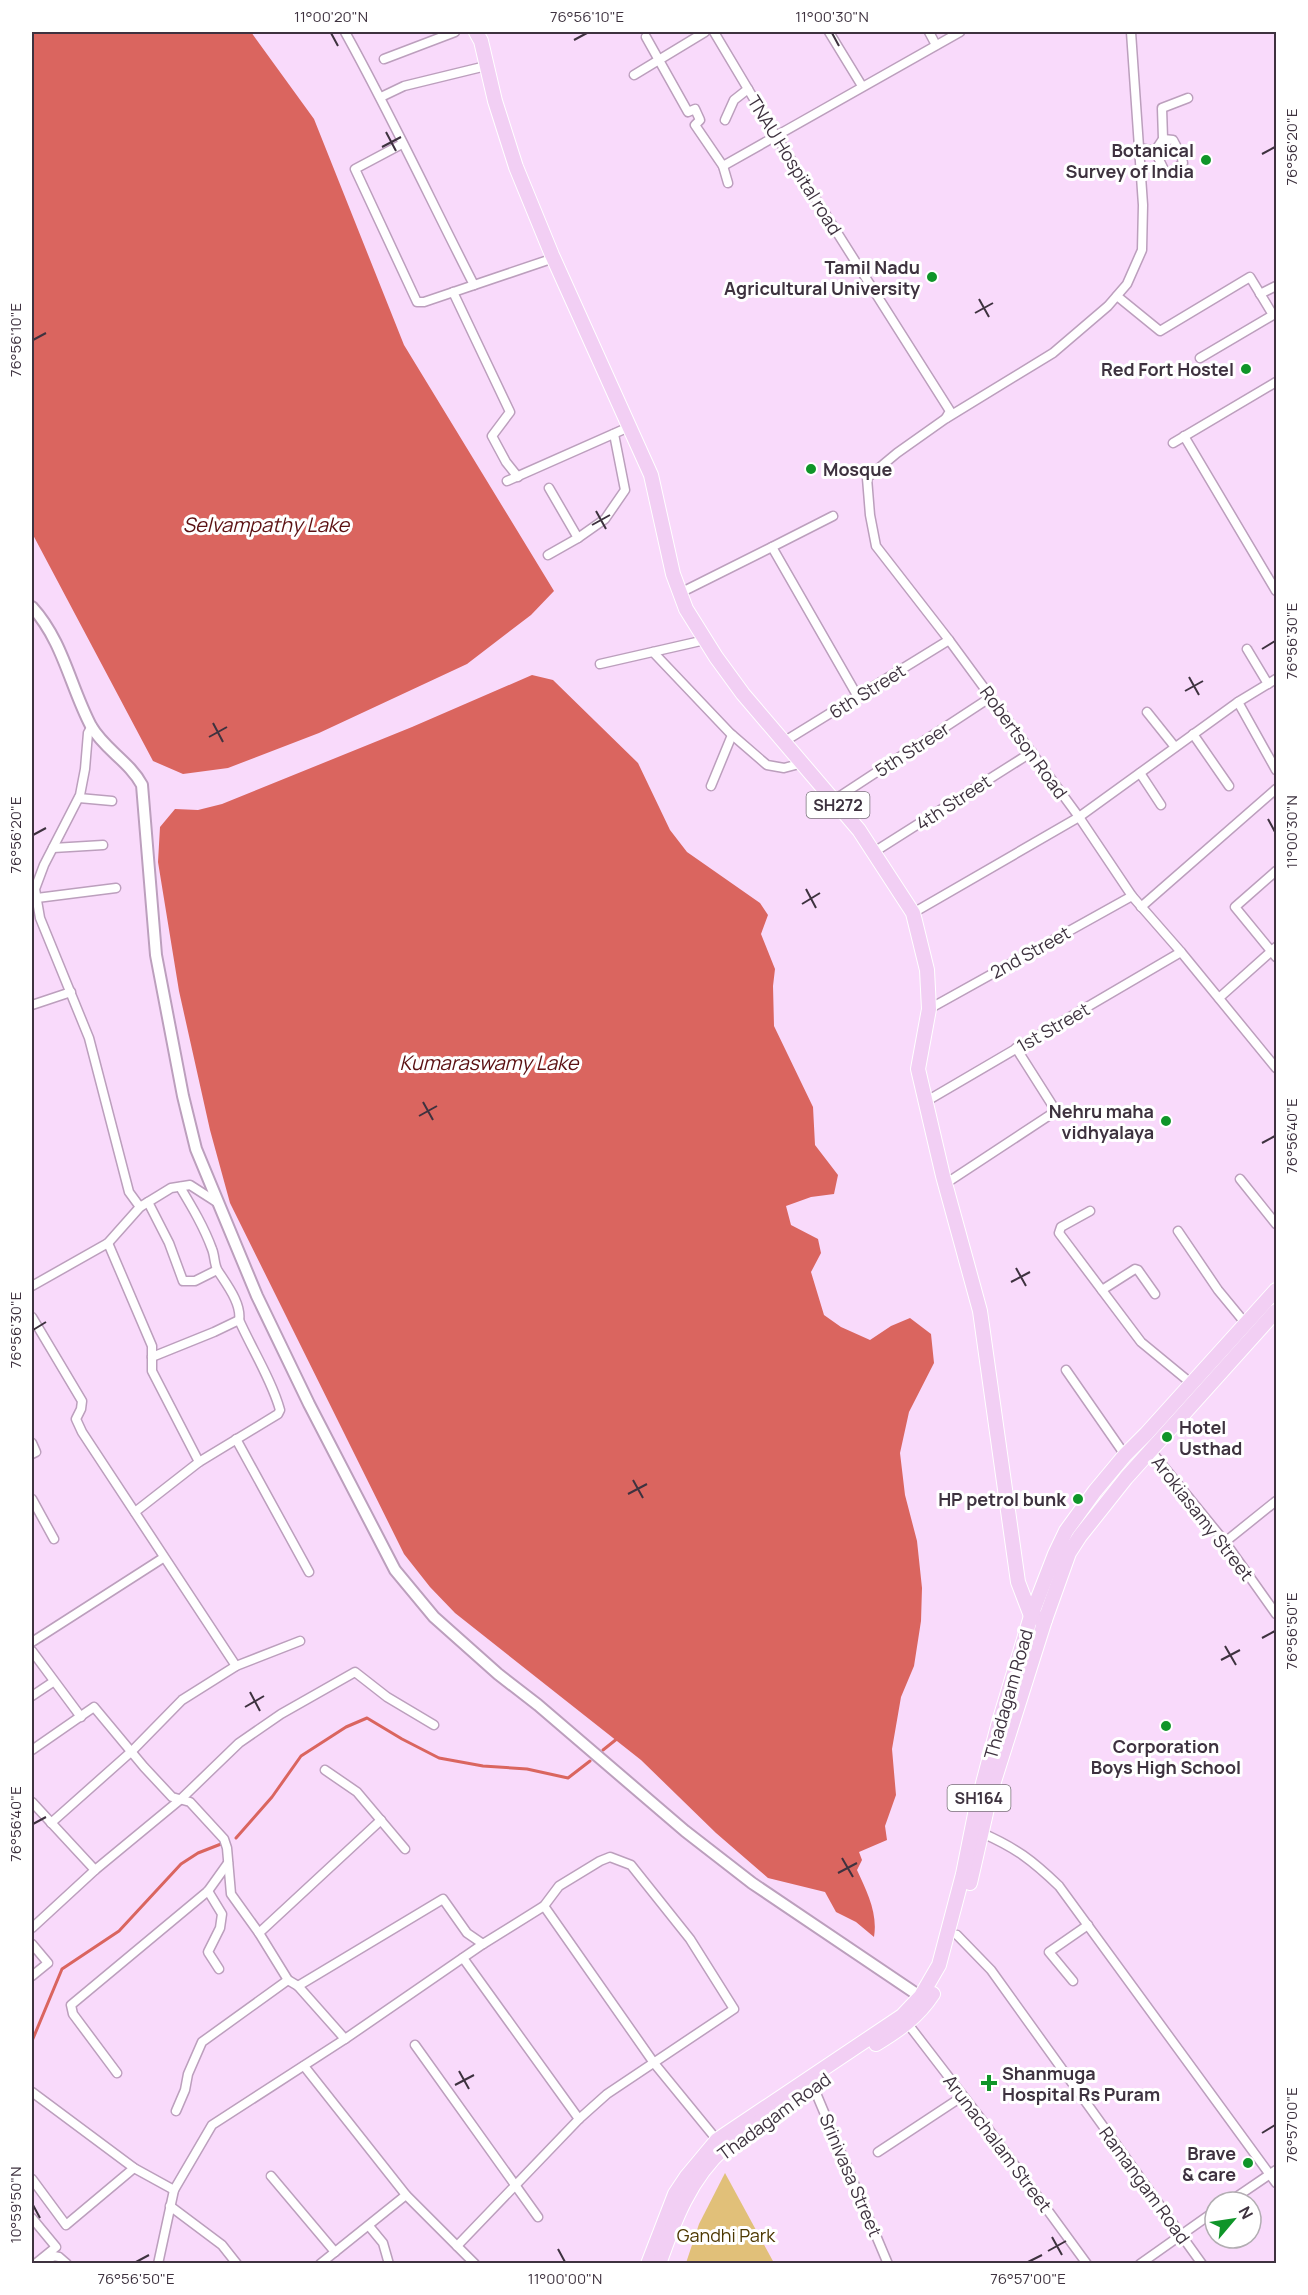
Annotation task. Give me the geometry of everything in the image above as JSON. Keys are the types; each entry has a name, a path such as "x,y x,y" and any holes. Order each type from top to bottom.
{"main road":[{"name":"SH272","path":"476,32 516,167 651,475 673,574 686,609 743,694 859,830 913,913 927,970 929,1009 918,1069 945,1184 980,1311 1018,1582 1038,1618"},
{"name":"Thadagam Road","path":"925,1999 942,1955 963,1874 975,1814 1066,1532 1095,1491 1125,1455 1276,1290"},
{"name":"Thadagam Road","path":"659,2264 683,2203 703,2171 718,2154 726,2146 908,2017 944,1975 957,1935 991,1791 1038,1618 1060,1574 1080,1536 1126,1478 1276,1311"},
{"name":"Thadagam Road","path":"648,2264 675,2194 717,2140 908,2017"}],"street":[{"path":"345,32 381,97 402,144 474,285"},
{"path":"384,59 455,32"},
{"path":"633,75 705,32"},
{"name":"TNAU Hospital road","path":"714,32 776,136 950,411 945,419"},
{"path":"829,32 862,86"},
{"path":"929,32 936,45"},
{"path":"723,166 960,32"},
{"path":"945,419 1053,353 1108,306 1127,284 1142,250 1143,205 1131,32"},
{"path":"646,37 688,112 695,109 700,120 695,125 723,166 728,183"},
{"path":"381,97 404,86 486,66"},
{"path":"725,120 734,100 748,89"},
{"path":"1155,151 1163,139 1162,108 1188,98"},
{"path":"1155,151 1166,174 1182,163 1181,155 1173,140 1163,139"},
{"path":"402,144 355,169 417,302 424,302 554,258"},
{"path":"1139,148 1155,151"},
{"path":"1117,296 1160,331 1250,277 1273,315 1200,358"},
{"path":"1260,294 1276,286"},
{"path":"453,292 510,412 492,436 506,462 518,477"},
{"path":"1173,443 1276,382"},
{"name":"Robertson Road","path":"945,419 897,453 867,478 870,515 876,546 950,640 1032,752 1132,896 1276,1068"},
{"path":"507,482 629,427"},
{"path":"548,555 605,519 625,490 614,434"},
{"path":"1184,436 1276,591"},
{"path":"549,488 578,538"},
{"path":"680,593 833,516"},
{"path":"772,547 858,697"},
{"path":"32,607 42,619 61,653 92,726 130,768 142,785 156,955 183,1096 196,1149 266,1315 395,1570 434,1617 498,1674 701,1844 752,1884 925,1999"},
{"path":"600,664 705,640"},
{"name":"6th Street","path":"785,741 950,640"},
{"path":"1246,650 1268,684"},
{"path":"653,652 732,735 767,765 784,768 803,763"},
{"path":"913,913 1079,817 1238,702 1276,679"},
{"name":"5th Streer","path":"834,800 991,697"},
{"path":"1238,702 1276,770"},
{"path":"1147,712 1175,747"},
{"path":"92,726 88,733 85,769 79,798 35,889 40,918 89,1038 129,1192 144,1205 169,1243 183,1281 195,1281 217,1270"},
{"path":"1193,734 1229,786"},
{"path":"711,786 732,735"},
{"name":"4th Street","path":"874,852 1032,752"},
{"path":"1140,772 1161,805"},
{"path":"1141,906 1276,789"},
{"path":"79,798 112,801"},
{"path":"53,848 104,845"},
{"path":"1219,998 1275,952 1235,908 1276,871"},
{"path":"37,898 116,888"},
{"name":"2nd Street","path":"929,1009 1132,896"},
{"name":"1st Street","path":"926,1102 1181,952"},
{"path":"32,1005 71,992"},
{"path":"945,1184 1056,1111 1016,1048"},
{"path":"1240,1179 1276,1224"},
{"path":"32,1286 108,1243 144,1205 171,1188 190,1185 218,1203"},
{"path":"135,1512 199,1462 280,1410 275,1392 239,1321 240,1313 236,1303 222,1275 217,1270 213,1250 180,1187"},
{"path":"1090,1211 1059,1230 1141,1342 1192,1384"},
{"path":"1178,1231 1218,1290 1246,1324"},
{"path":"108,1243 152,1346 152,1371 199,1462"},
{"path":"1102,1290 1135,1269 1155,1294"},
{"path":"32,1317 82,1401 76,1419 82,1432 236,1666"},
{"path":"152,1358 239,1321"},
{"path":"1065,1370 1125,1455"},
{"path":"236,1439 309,1572"},
{"path":"32,1443 36,1452 32,1454"},
{"name":"Arokiasamy Street","path":"1151,1450 1225,1542 1276,1614"},
{"path":"32,1499 54,1539"},
{"path":"1225,1542 1276,1501"},
{"path":"32,1642 163,1558"},
{"path":"51,1823 132,1751 182,1700 236,1666 300,1641"},
{"path":"32,1651 81,1717"},
{"path":"32,1928 95,1870 181,1799 239,1743 281,1714 356,1672 387,1697 434,1725"},
{"path":"32,1696 53,1682"},
{"path":"32,1750 94,1707 172,1797 190,1802 224,1839 227,1848 231,1894 288,1980 298,1986 345,2039"},
{"path":"325,1770 357,1792 405,1849"},
{"path":"32,1802 95,1870"},
{"path":"259,1933 381,1820"},
{"path":"982,1833 1013,1847 1038,1865 1059,1886 1273,2172 1276,2183"},
{"path":"158,2264 174,2190 212,2125 345,2039 483,1944 544,1906 559,1886 610,1857 631,1865 690,1939 734,2009 607,2094 579,2119 457,2246"},
{"path":"117,2073 73,2014 70,2005 208,1891 228,1863"},
{"path":"208,1891 222,1914 220,1928 208,1952 219,1969"},
{"path":"298,1986 443,1899 467,1933 483,1944"},
{"path":"544,1906 654,2063 717,2140"},
{"path":"1073,1981 1049,1952 1088,1925"},
{"name":"Ramangam Road","path":"957,1935 991,1970 1202,2264"},
{"path":"32,1944 48,1963 32,1976"},
{"path":"463,1958 579,2119"},
{"path":"176,2111 188,2074 202,2042 288,1980"},
{"name":"Arunachalam Street","path":"908,2017 963,2096 1087,2264"},
{"path":"415,2044 538,2217"},
{"path":"304,2066 406,2195 475,2264"},
{"name":"Srinivasa Street","path":"813,2086 888,2264"},
{"path":"32,2092 134,2168 174,2190"},
{"path":"878,2152 963,2096"},
{"path":"32,2179 66,2225 134,2168"},
{"path":"1247,2190 1273,2172"},
{"path":"271,2176 335,2252"},
{"path":"320,2264 406,2195"},
{"path":"170,2206 222,2245 237,2264"},
{"path":"32,2218 56,2247 35,2264"},
{"path":"1140,2264 1203,2219"},
{"path":"369,2226 383,2243 389,2264"},
{"path":"42,2264 54,2256 67,2264"}],"green space":[{"name":"Gandhi Park","path":"725,2173 774,2263 686,2263 699,2224"}],"water":[{"name":"Selvampathy Lake","path":"32,32 251,32 314,119 404,345 554,591 531,615 467,664 319,733 228,768 183,774 153,761 32,533"},
{"name":"Kumaraswamy Lake","path":"532,675 553,680 638,763 670,830 687,852 760,903 768,915 761,934 775,969 774,1026 813,1107 815,1145 838,1175 834,1194 811,1197 786,1206 791,1225 818,1239 821,1253 811,1272 824,1315 841,1327 870,1340 891,1326 910,1318 931,1334 934,1363 909,1412 900,1453 905,1495 917,1541 922,1588 921,1621 914,1666 901,1697 892,1749 896,1795 885,1826 887,1840 859,1852 862,1860 857,1870 873,1911 874,1937 856,1922 836,1912 825,1892 768,1878 716,1833 641,1760 455,1613 430,1587 404,1554 230,1203 210,1130 179,991 158,862 160,827 175,809 198,810 222,804 412,727"}],"waterway":[{"path":"236,1838 272,1797 301,1756 346,1727 367,1718 439,1758 483,1766 527,1769 568,1778 590,1761"},
{"path":"603,1750 618,1738"},
{"path":"32,2041 62,1969 119,1931 181,1864 198,1853 221,1844"}],"place":[{"name":"Botanical Survey of India","path":"1206,160"},
{"name":"Tamil Nadu Agricultural University","path":"932,277"},
{"name":"Red Fort Hostel","path":"1246,369"},
{"name":"Mosque","path":"811,469"},
{"name":"Nehru maha vidhyalaya","path":"1166,1121"},
{"name":"Hotel Usthad","path":"1167,1437"},
{"name":"HP petrol bunk","path":"1078,1499"},
{"name":"Corporation Boys High School","path":"1166,1726"},
{"name":"Shanmuga Hospital Rs Puram","path":"989,2083"},
{"name":"Brave & care","path":"1248,2163"}]}
